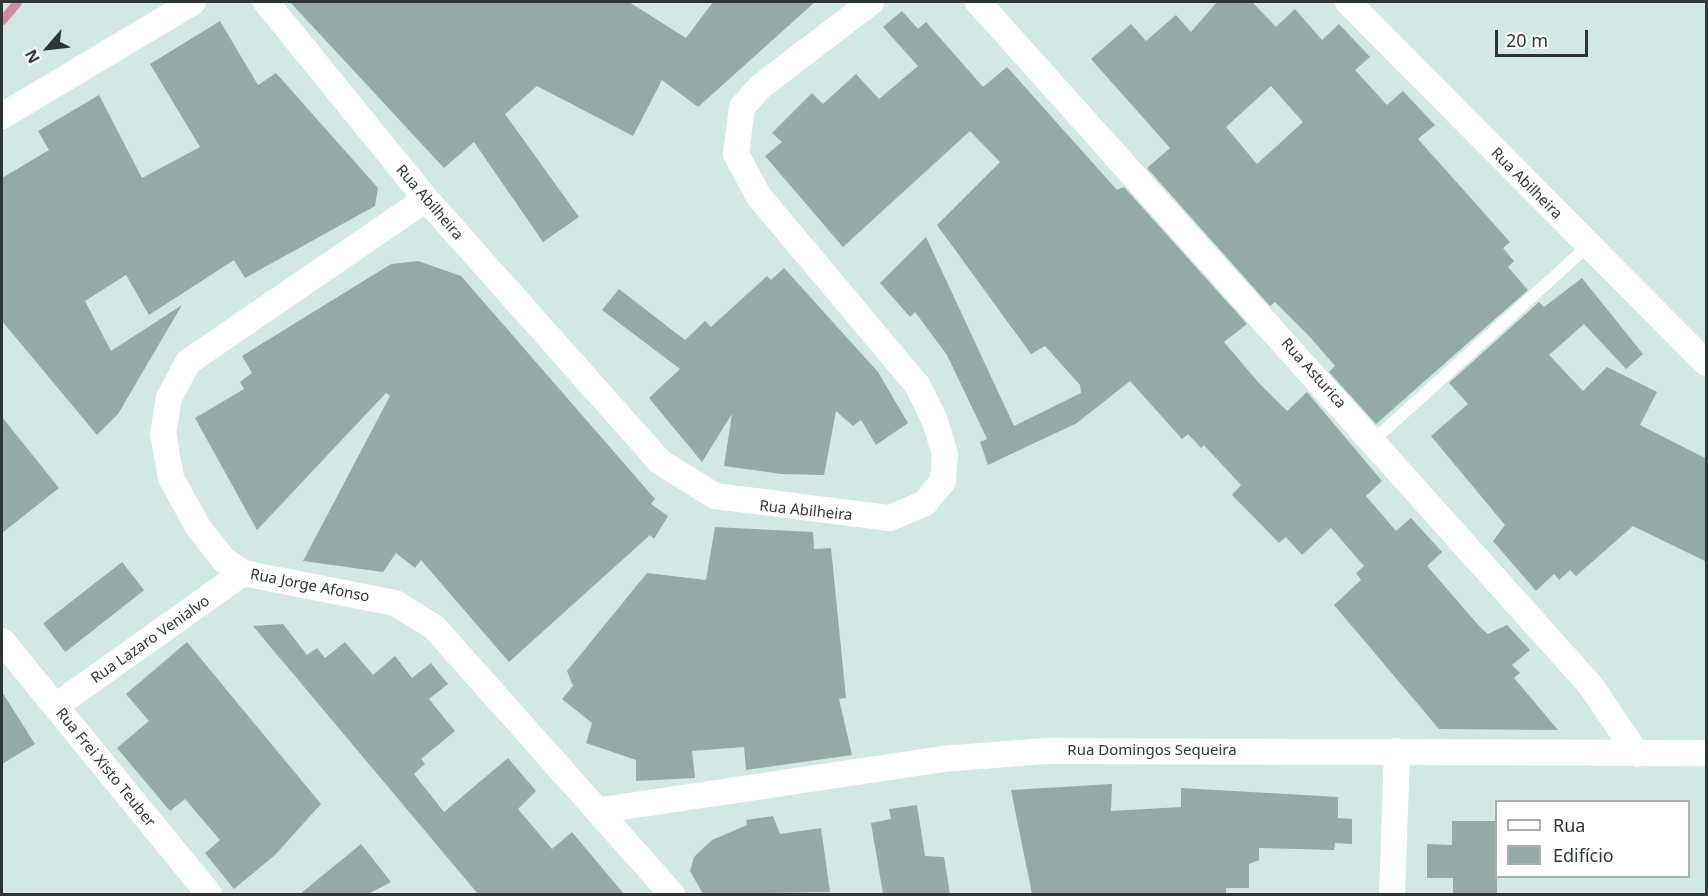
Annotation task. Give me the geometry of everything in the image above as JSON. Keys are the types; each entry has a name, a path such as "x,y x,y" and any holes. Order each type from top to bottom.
{"street":[{"path":"2,117 193,2"},
{"name":"Rua Abilheira","path":"266,2 426,199 660,462 682,479 715,496 759,506 890,518 907,514 944,481 945,454 935,421 918,386 758,195 736,154 736,126 748,100 872,2"},
{"name":"Rua Asturica","path":"978,2 1374,440 1591,686 1637,754"},
{"name":"Rua Abilheira","path":"1348,2 1707,363"},
{"name":"Rua Jorge Afonso","path":"426,199 218,336 188,362 170,397 163,433 171,478 198,527 224,560 243,573 363,594 418,615 602,810 672,894"},
{"name":"Rua Lazaro Venialvo","path":"57,705 243,573"},
{"name":"Rua Frei Xisto Teuber","path":"2,641 57,705 209,894"},
{"name":"Rua Domingos Sequeira","path":"602,810 942,759 1046,751 1707,753"},
{"path":"1392,894 1396,751"}],"lane":[{"path":"1374,440 1589,245"}],"building":[{"path":"290,2 629,2 686,38 713,2 815,2 698,107 662,80 633,136 537,86 505,114 579,217 543,242 474,142 444,168"},
{"path":"1217,2 1252,2 1276,27 1295,9 1322,40 1339,24 1370,57 1355,70 1387,105 1403,91 1435,125 1418,139 1510,242 1503,248 1514,261 1508,267 1528,290 1376,424 1329,372 1335,366 1310,337 1275,302 1270,306 1147,168 1170,148 1091,59 1131,24 1146,41 1176,15 1191,32","holes":["1271,86 1303,122 1257,164 1226,127"]},
{"path":"902,11 918,29 926,22 983,87 1007,67 1117,190 1124,187 1247,324 1224,342 1258,382 1287,411 1307,392 1382,481 1366,496 1396,531 1411,518 1442,552 1427,566 1480,627 1488,634 1507,625 1530,650 1512,665 1520,673 1514,678 1558,730 1439,729 1334,605 1361,580 1356,573 1364,566 1331,528 1302,555 1286,537 1279,543 1232,495 1241,485 1204,445 1201,448 1188,434 1182,439 1130,381 1077,423 988,465 980,442 987,439 947,355 915,312 910,317 880,283 926,237 1014,426 1081,393 1080,385 1045,346 1031,354 937,225 1000,162 970,131 843,247 765,156 782,142 772,133 812,93 823,104 856,74 879,99 918,66 883,27"},
{"path":"220,21 258,85 276,73 378,188 375,206 245,278 234,260 149,315 126,275 85,301 111,351 182,305 118,414 97,435 2,321 2,178 49,150 38,131 99,95 142,178 200,147 150,64"},
{"path":"418,261 461,276 655,499 651,504 668,516 654,539 650,535 509,662 421,560 415,568 396,553 383,572 303,561 390,396 386,393 257,530 195,418 244,389 240,382 252,373 242,356 391,264"},
{"path":"784,268 878,372 908,423 876,445 861,420 853,426 836,411 824,475 781,474 724,466 732,414 702,462 649,398 680,369 602,310 619,289 685,340 705,321 711,327 767,276 771,280"},
{"path":"1582,278 1643,354 1626,369 1584,324 1549,355 1583,391 1607,367 1657,392 1640,425 1707,459 1707,562 1633,526 1576,576 1570,570 1559,580 1554,574 1536,591 1493,541 1505,525 1431,436 1468,404 1449,383 1539,302 1544,307"},
{"path":"2,417 59,488 2,533"},
{"path":"715,527 813,532 814,549 831,548 846,698 839,699 852,755 746,770 744,747 692,751 695,778 636,781 636,760 586,743 592,723 562,699 573,686 567,671 647,573 706,580"},
{"path":"122,562 144,590 65,652 43,624"},
{"path":"283,624 307,655 317,648 325,658 345,642 373,675 395,656 412,678 431,663 448,684 429,699 455,731 421,759 425,764 414,774 444,812 508,758 536,791 518,809 552,849 572,832 624,894 478,894 253,626"},
{"path":"187,642 321,804 275,855 234,889 205,853 220,840 185,799 170,811 117,748 149,721 126,694"},
{"path":"2,692 35,744 2,764"},
{"path":"1112,784 1111,811 1181,807 1181,788 1338,797 1338,818 1352,819 1352,844 1335,843 1334,850 1259,848 1259,860 1249,864 1249,888 1226,888 1226,894 1032,894 1011,790"},
{"path":"917,805 925,856 944,857 950,894 883,894 871,823 891,819 889,809"},
{"path":"773,816 780,834 821,828 830,892 703,894 690,871 694,857 712,840 747,825 746,820"},
{"path":"1452,821 1495,821 1497,894 1453,894 1453,878 1427,878 1427,844 1452,845"},
{"path":"361,844 391,882 368,894 300,894"}],"waterway":[{"path":"2,20 17,2"}]}
